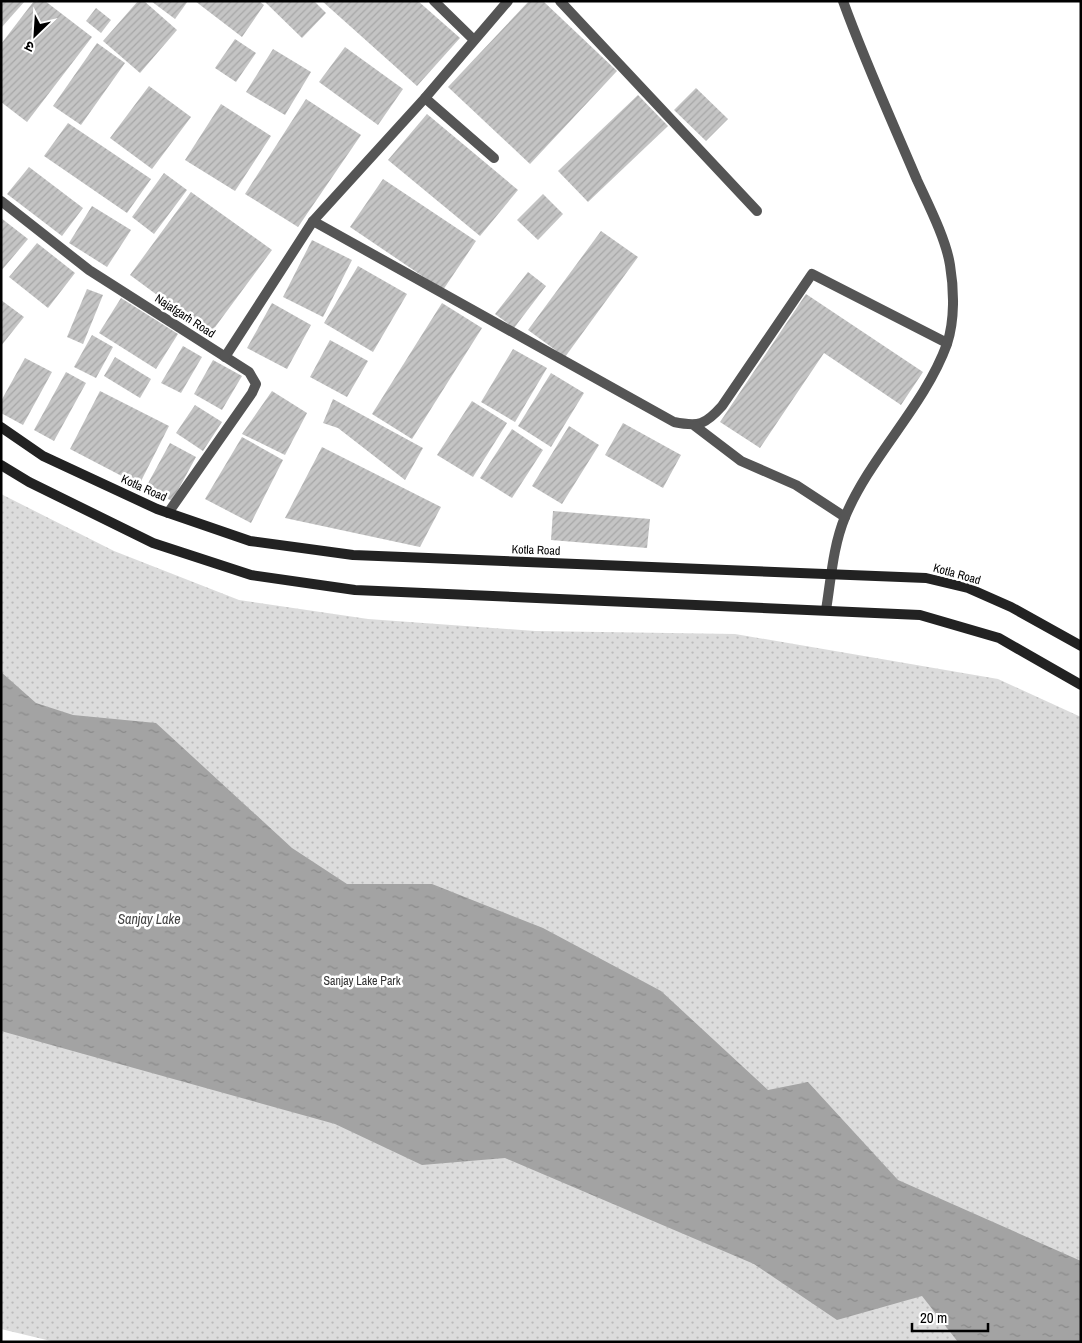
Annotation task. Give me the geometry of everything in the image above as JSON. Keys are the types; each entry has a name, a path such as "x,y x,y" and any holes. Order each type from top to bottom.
{"main road":[{"name":"Kotla Road","path":"1,427 43,456 168,513 250,541 353,555 831,576 926,578 968,588 1011,607 1081,646"},
{"path":"1,465 30,482 153,543 251,575 355,590 920,615 961,625 999,638 1081,685"}],"street":[{"path":"434,1 474,40"},
{"path":"225,357 313,221 425,98 508,1"},
{"path":"560,1 757,211"},
{"path":"826,610 835,550 845,517 860,488 922,394 947,343 953,302 950,263 933,216 843,1"},
{"path":"425,98 494,158"},
{"name":"Najafgarh Road","path":"1,201 90,270 249,372 256,384 252,393 168,513"},
{"path":"313,221 674,422 695,426 740,461 796,485 845,517"},
{"path":"695,426 710,420 722,406 812,274 947,343"}],"green space":[{"name":"Sanjay Lake Park","path":"1,494 114,551 239,600 368,619 535,631 735,634 998,679 1081,717 1081,1342 55,1342 1,1329"}],"water":[{"name":"Sanjay Lake","path":"1,672 36,703 73,715 156,723 292,848 347,884 432,884 543,928 661,991 768,1090 808,1082 898,1180 1081,1261 1081,1342 958,1342 922,1296 837,1320 754,1264 505,1158 422,1165 335,1124 1,1031"}],"building":[{"path":"1,1 25,1 1,28"},
{"path":"34,1 45,1 92,37 27,122 1,102 1,44"},
{"path":"138,1 144,1 177,30 140,73 103,41"},
{"path":"151,1 188,1 175,19"},
{"path":"195,1 259,1 264,5 242,37"},
{"path":"264,1 314,1 326,13 302,38"},
{"path":"322,1 418,1 460,38 417,86"},
{"path":"529,1 543,1 617,71 530,164 448,87"},
{"path":"96,8 111,20 101,33 86,21"},
{"path":"235,39 256,53 236,82 215,68"},
{"path":"97,43 125,63 81,125 53,106"},
{"path":"345,47 403,89 378,125 319,82"},
{"path":"273,49 311,72 285,115 246,92"},
{"path":"149,86 191,117 152,169 110,138"},
{"path":"696,88 728,119 706,141 674,110"},
{"path":"638,95 668,126 588,202 558,171"},
{"path":"306,99 361,135 298,227 245,194"},
{"path":"221,104 271,136 235,191 185,160"},
{"path":"427,114 518,190 480,236 388,160"},
{"path":"68,123 151,179 127,213 44,156"},
{"path":"29,167 83,208 62,236 7,194"},
{"path":"164,173 187,190 154,234 132,217"},
{"path":"383,179 476,241 443,290 350,227"},
{"path":"191,192 272,250 210,334 130,275"},
{"path":"543,194 563,214 538,240 517,220"},
{"path":"92,206 131,230 107,267 69,243"},
{"path":"1,218 28,239 1,271"},
{"path":"601,231 638,257 565,357 528,330"},
{"path":"312,240 352,260 323,317 283,297"},
{"path":"37,243 75,273 48,308 9,277"},
{"path":"358,266 407,294 373,352 324,323"},
{"path":"528,272 546,286 514,328 495,314"},
{"path":"87,289 103,295 83,344 67,337"},
{"path":"806,294 923,372 901,405 824,353 760,448 720,422"},
{"path":"121,298 178,334 156,369 99,333"},
{"path":"1,300 24,317 1,346"},
{"path":"272,303 311,325 287,369 247,348"},
{"path":"442,303 482,328 412,439 372,414"},
{"path":"92,335 113,347 96,378 74,367"},
{"path":"330,340 368,361 347,397 310,377"},
{"path":"183,346 202,357 181,393 161,383"},
{"path":"513,349 547,368 515,422 481,402"},
{"path":"115,357 151,379 140,398 104,376"},
{"path":"25,358 52,372 23,425 1,413 1,401"},
{"path":"213,360 242,376 222,410 194,394"},
{"path":"66,372 86,383 54,441 34,430"},
{"path":"551,373 584,393 551,447 518,426"},
{"path":"100,391 169,426 139,485 70,449"},
{"path":"272,391 307,413 285,455 242,434"},
{"path":"333,399 423,448 405,480 338,428 323,423"},
{"path":"472,401 507,423 473,477 437,455"},
{"path":"195,405 222,422 203,451 176,433"},
{"path":"623,423 681,455 663,488 605,455"},
{"path":"569,426 599,445 562,504 532,486"},
{"path":"512,429 543,450 512,498 480,478"},
{"path":"242,437 283,460 251,523 205,499"},
{"path":"170,443 196,457 172,501 146,487"},
{"path":"322,447 441,507 420,547 285,518"},
{"path":"553,511 650,519 647,548 551,540"}]}
